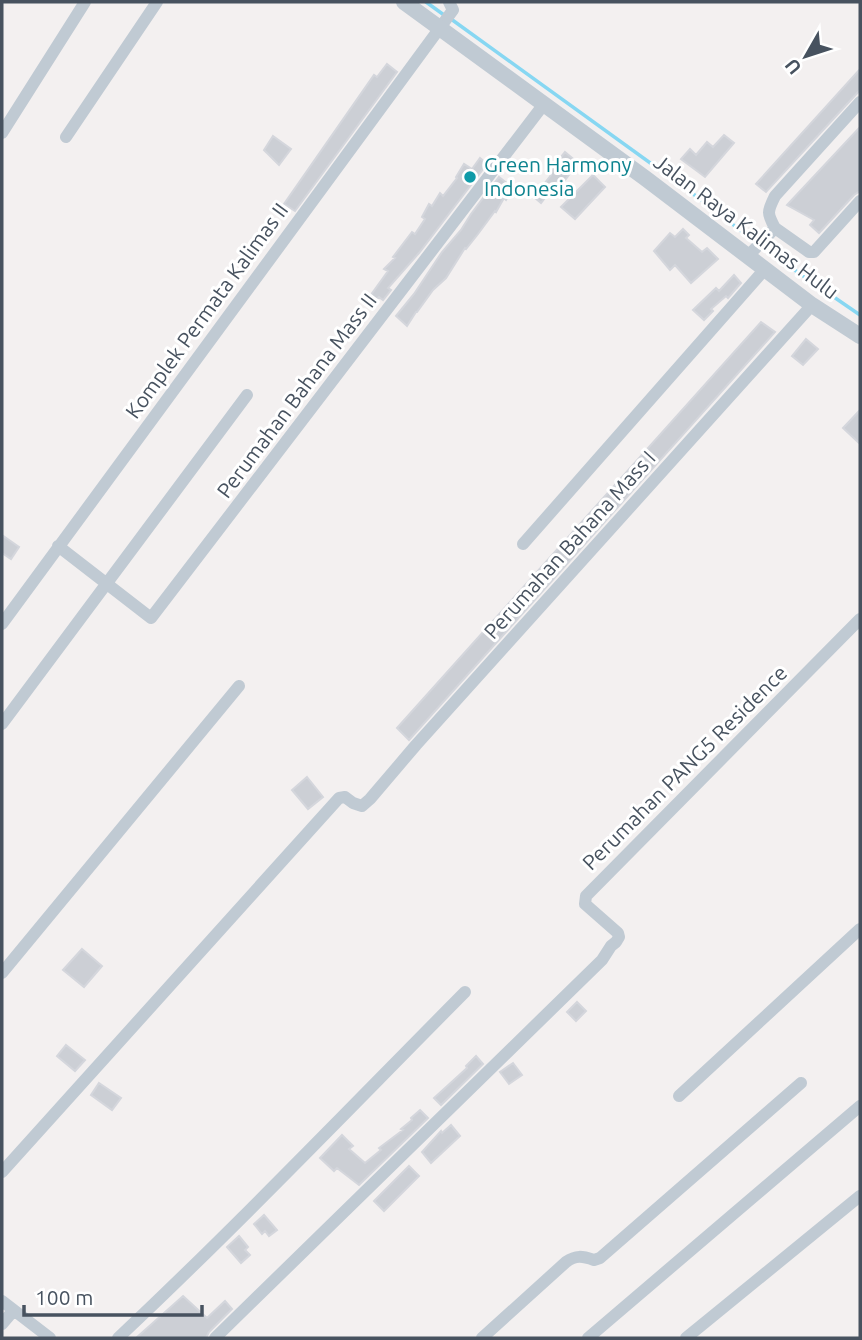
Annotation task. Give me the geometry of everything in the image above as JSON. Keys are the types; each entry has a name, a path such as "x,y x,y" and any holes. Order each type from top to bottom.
{"street":[{"path":"2,133 85,2"},
{"path":"66,137 157,2"},
{"name":"Jalan Raya Kalimas Hulu","path":"404,2 445,16 544,104 677,201 755,249 765,268 812,305 860,336"},
{"name":"Komplek Permata Kalimas II","path":"2,624 445,16"},
{"path":"860,102 775,196 768,215 775,228 809,252 814,252 860,201"},
{"name":"Perumahan Bahana Mass II","path":"58,546 151,618 544,104"},
{"path":"755,249 775,228"},
{"path":"523,544 765,268"},
{"name":"Perumahan Bahana Mass I","path":"2,1172 339,798 345,797 355,804 364,805 370,799 812,305"},
{"path":"2,723 247,395"},
{"name":"Perumahan PANG5 Residence","path":"215,1338 602,960 619,937 618,933 585,904 586,896 860,619"},
{"path":"2,972 239,686"},
{"path":"679,1096 860,929"},
{"path":"118,1338 279,1182 465,992"},
{"path":"482,1338 573,1257 582,1256 594,1260 600,1258 801,1083"},
{"path":"588,1338 860,1106"},
{"path":"686,1338 860,1196"},
{"path":"2,1301 50,1338"},
{"path":"2,1324 13,1311"}],"building":[{"path":"387,64 397,72 295,211 284,204 374,75 377,77"},
{"path":"860,69 860,90 766,192 756,184"},
{"path":"860,127 860,191 819,233 810,225 814,220 787,205"},
{"path":"724,135 734,143 705,177 681,159 690,149 696,155 707,142 713,147"},
{"path":"273,136 291,149 279,165 264,150"},
{"path":"565,152 578,163 562,184 558,181 541,203 534,197"},
{"path":"480,158 487,164 419,253 388,288 391,290 383,300 379,297 369,306 365,303 388,271 384,269 425,219 422,217 429,204 432,206 440,193 443,196 464,164 472,169"},
{"path":"593,175 605,187 575,219 561,207"},
{"path":"499,177 513,188 506,200 504,198 407,326 396,316"},
{"path":"683,229 689,235 686,238 702,252 707,248 718,259 691,283 675,265 670,270 654,251 670,233 675,237"},
{"path":"734,275 741,283 728,298 726,296 711,309 713,311 704,320 693,310 716,288 719,291"},
{"path":"761,322 775,332 409,740 397,728"},
{"path":"806,339 818,349 803,365 792,356"},
{"path":"860,410 860,444 843,428"},
{"path":"2,535 19,547 11,559 2,553"},
{"path":"307,777 323,797 308,809 292,790"},
{"path":"82,949 102,966 84,987 63,970"},
{"path":"577,1002 586,1011 576,1021 567,1012"},
{"path":"66,1045 85,1060 75,1071 57,1056"},
{"path":"476,1056 483,1064 441,1105 434,1098 467,1068"},
{"path":"513,1063 522,1075 509,1084 500,1072"},
{"path":"99,1083 121,1098 112,1110 91,1095"},
{"path":"420,1110 428,1118 359,1185 337,1168 334,1171 320,1158 342,1135 353,1146 349,1149 365,1163 381,1150 379,1148 403,1130 401,1129"},
{"path":"451,1125 460,1136 431,1163 422,1152 441,1131 442,1133"},
{"path":"409,1166 419,1176 384,1211 374,1201"},
{"path":"264,1215 277,1230 269,1236 265,1231 262,1234 254,1224"},
{"path":"239,1236 248,1247 245,1250 250,1255 241,1263 227,1247"},
{"path":"183,1296 207,1318 225,1301 232,1309 206,1338 136,1338"}],"waterway":[{"path":"426,2 444,15"},
{"path":"451,19 707,204 755,242"},
{"path":"761,247 860,315"}],"place":[{"name":"Green Harmony Indonesia","path":"470,177"}]}
